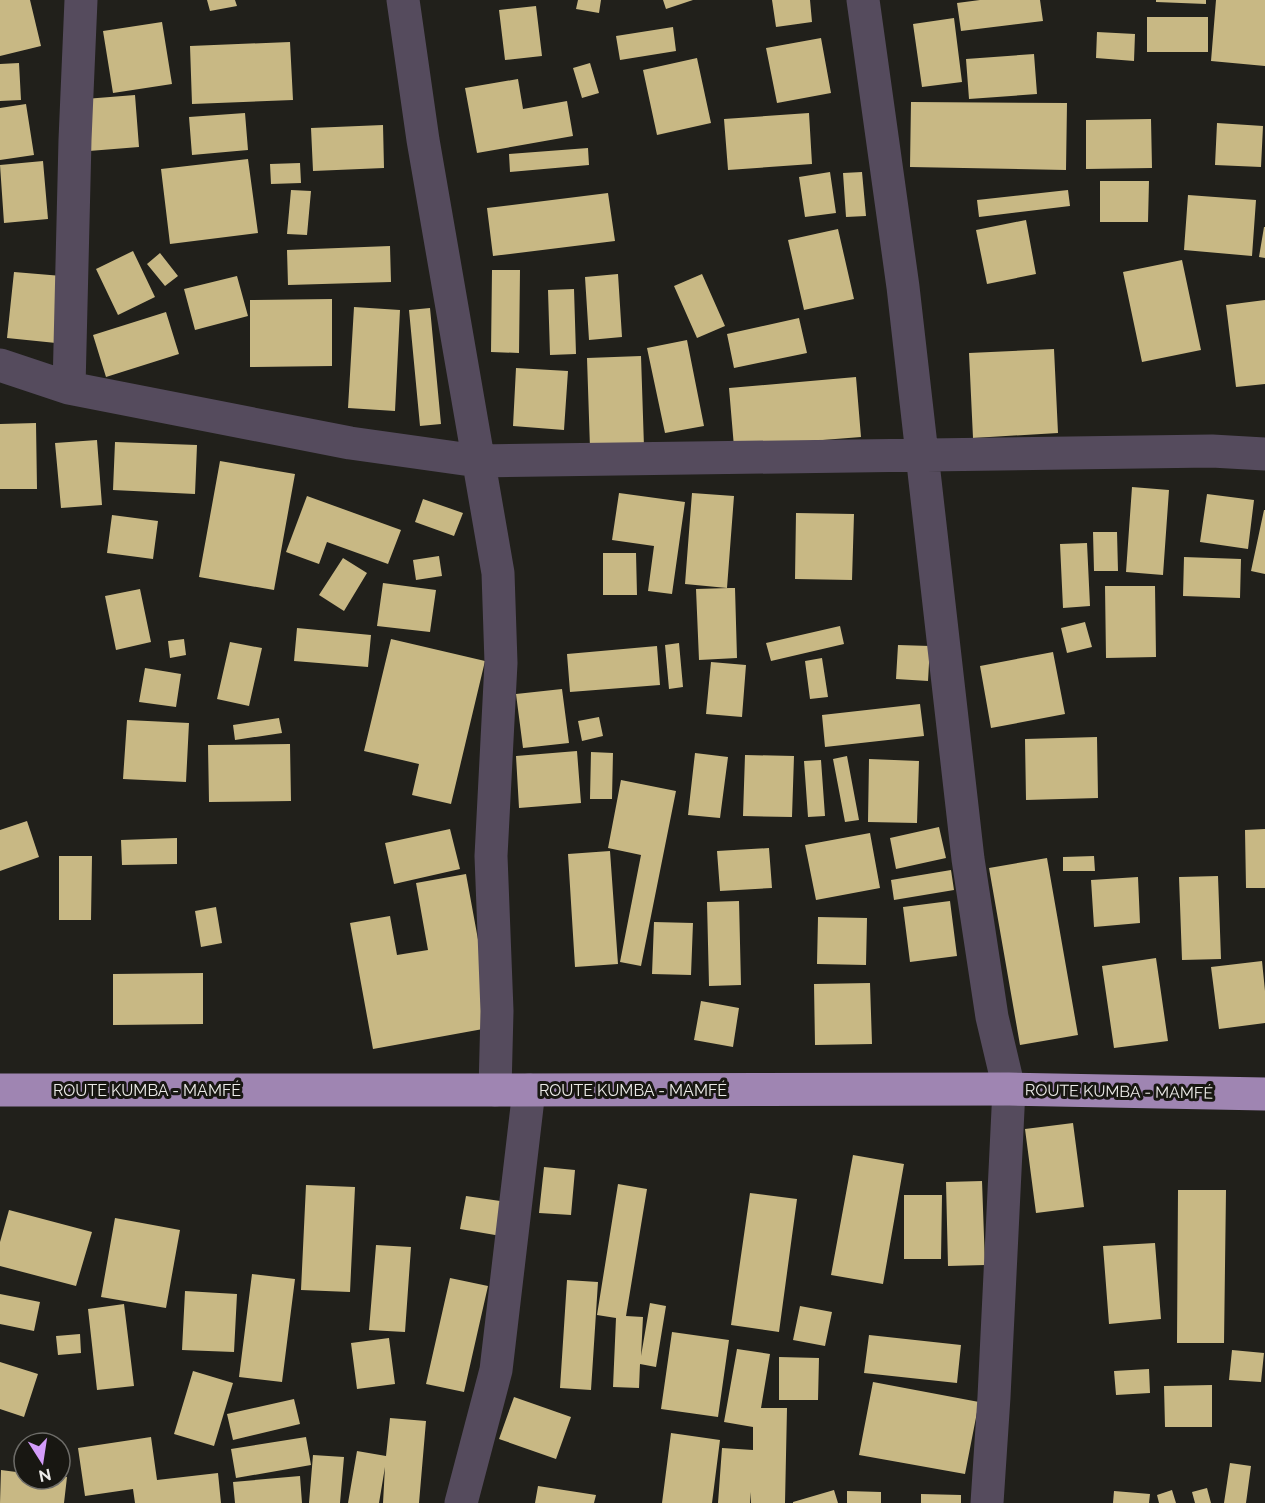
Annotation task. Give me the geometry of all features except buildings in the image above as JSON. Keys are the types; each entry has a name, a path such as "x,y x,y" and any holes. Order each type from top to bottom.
{"highway":[{"name":"ROUTE KUMBA - MAMFÉ","path":"0,1090 1009,1089 1265,1094"}],"street":[{"path":"69,388 81,0"},
{"path":"403,0 423,140 498,573 501,652 491,856 497,1011 495,1090"},
{"path":"863,0 903,287 968,859 992,1017 1009,1089 987,1503"},
{"path":"0,365 69,388 350,443 478,461 1212,451 1265,454"},
{"path":"460,1503 496,1370 529,1090"}]}
